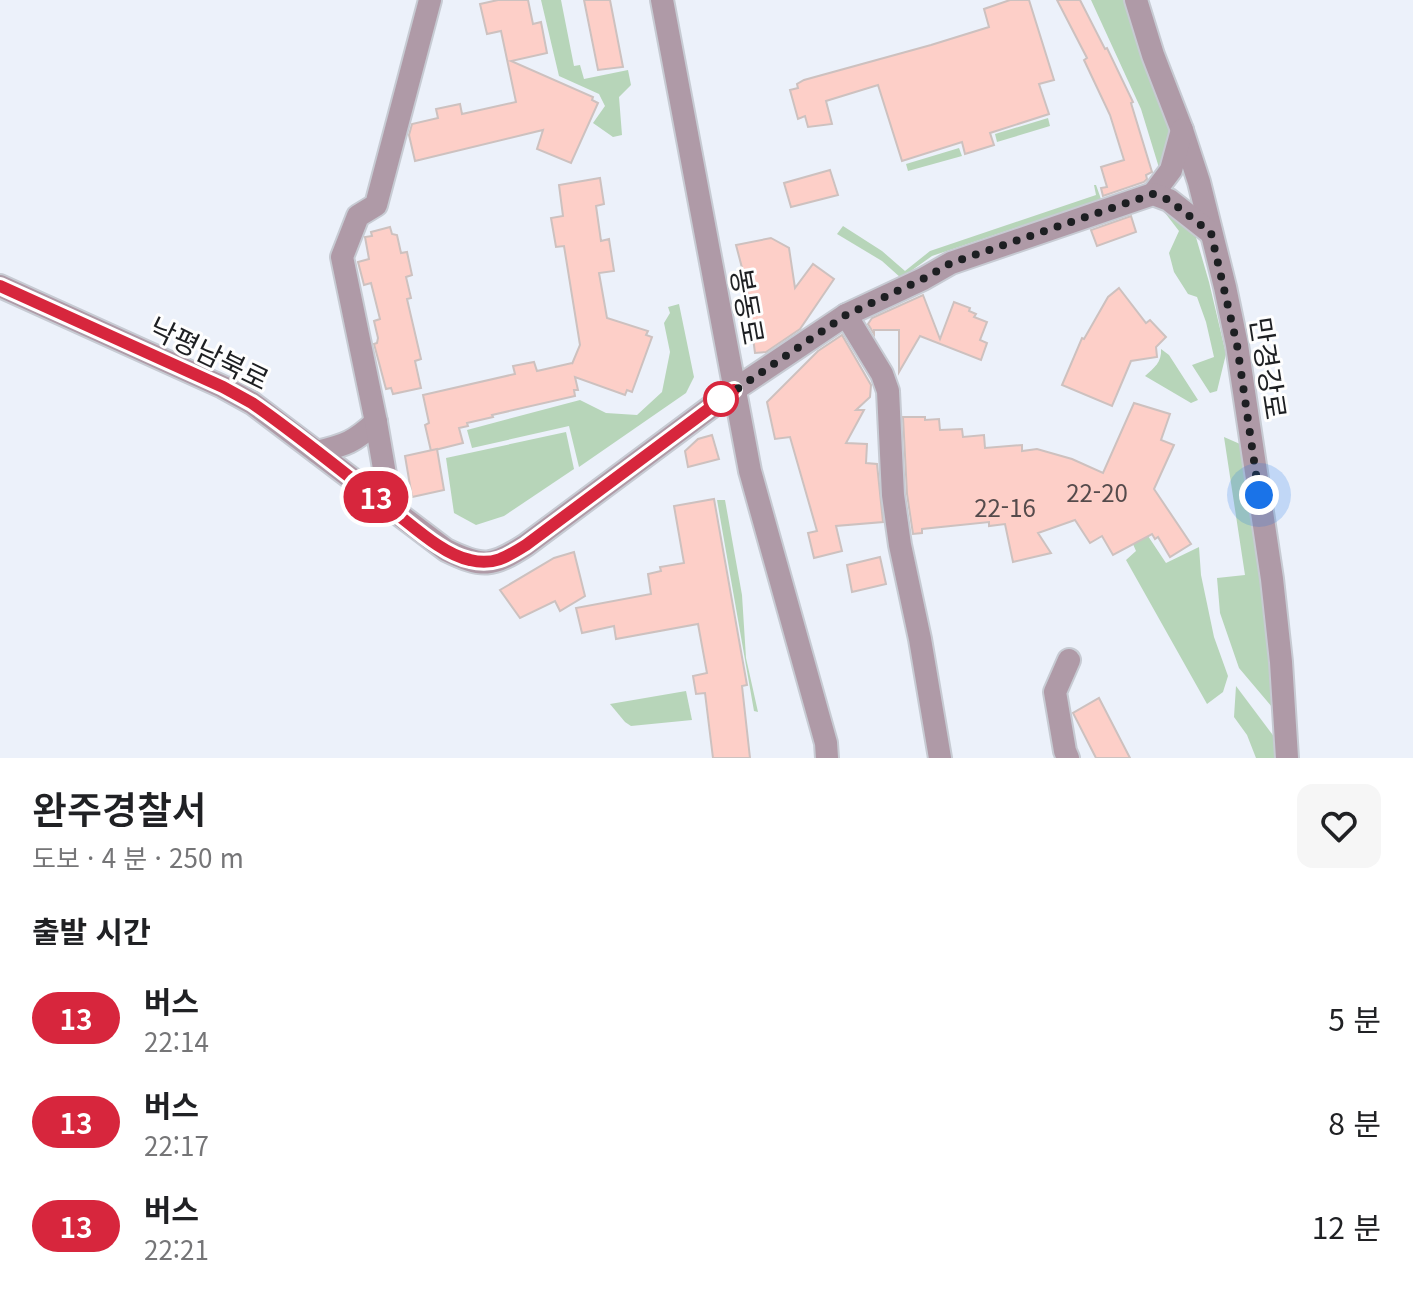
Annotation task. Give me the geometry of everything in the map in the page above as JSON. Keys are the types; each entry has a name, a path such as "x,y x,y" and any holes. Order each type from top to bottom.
{"street":[{"path":"391,509 342,257 358,216 376,205 430,0"},
{"name":"봉동로","path":"662,0 750,471 829,753"},
{"name":"만경강로","path":"1136,0 1199,182 1237,345 1272,579 1287,758"},
{"path":"1182,130 1171,170 1153,194 1169,200 1211,233"},
{"name":"낙평남북로","path":"0,286 252,403 446,550 467,560 487,563 504,559 526,545 734,390 846,315 951,263 1153,194"},
{"path":"846,315 882,374 888,391 893,495 900,545 940,758"},
{"path":"317,452 345,445 376,422"},
{"path":"1068,758 1055,692 1069,660"}],"green space":[{"path":"541,0 561,0 574,66 580,65 584,79 628,70 631,85 619,97 622,135 613,137 593,123 605,106 599,94 559,76"},
{"path":"1091,0 1124,0 1174,132 1160,171 1141,109"},
{"path":"1048,118 1050,126 997,142 995,134"},
{"path":"959,148 962,156 908,171 906,164"},
{"path":"1094,185 1101,199 932,256 901,278 882,261 837,234 843,226 882,251 905,271 930,251 1096,195"},
{"path":"1164,204 1193,227 1209,282 1226,354 1217,391 1210,393 1192,365 1214,357 1206,322 1197,297 1188,294 1174,272 1169,253 1179,231 1162,209"},
{"path":"679,304 694,377 686,393 579,467 569,426 472,448 467,430 580,400 606,413 637,415 662,392 670,352 664,323 670,313 668,307"},
{"path":"1161,349 1169,355 1198,400 1191,403 1145,376 1159,361"},
{"path":"566,432 574,469 504,516 476,525 454,513 446,458"},
{"path":"1224,437 1240,444 1243,457 1266,593 1272,707 1239,668 1220,613 1217,578 1245,575"},
{"path":"717,500 725,500 742,595 746,658 758,712 754,711"},
{"path":"1126,503 1166,563 1199,547 1201,575 1214,637 1228,676 1223,692 1207,704 1126,560 1136,551 1126,528"},
{"path":"1236,686 1275,738 1274,758 1256,758 1247,735 1234,717"},
{"path":"686,691 692,720 631,726 610,704"}],"building":[{"path":"498,0 528,0 533,24 541,22 547,53 511,61 593,97 592,100 598,103 571,163 537,149 543,130 415,161 409,135 412,124 438,118 436,109 460,104 462,114 516,102 501,31 487,34 480,4"},
{"path":"584,0 610,0 623,67 598,70"},
{"path":"1010,0 1029,0 1054,80 1039,84 1049,114 990,133 994,145 965,154 962,142 902,161 878,85 826,101 832,124 808,127 805,116 798,119 790,90 798,88 797,84 804,80 989,27 984,9"},
{"path":"1057,0 1080,0 1133,102 1152,172 1146,175 1144,182 1103,196 1101,188 1107,187 1101,167 1124,160 1110,115 1084,60 1087,58"},
{"path":"830,170 838,195 791,207 784,183"},
{"path":"600,178 604,204 596,206 601,241 609,239 614,271 599,273 607,318 648,331 646,335 652,337 632,392 627,390 625,395 575,377 578,390 574,390 575,396 467,423 468,426 459,428 463,443 431,451 423,395 515,374 513,366 534,362 537,371 572,364 580,345 564,246 556,247 551,218 563,216 559,185"},
{"path":"1131,216 1136,232 1097,246 1091,230"},
{"path":"390,227 392,234 397,235 401,253 407,252 412,275 406,277 411,298 407,299 421,359 415,361 421,388 393,394 391,388 386,389 374,344 378,338 374,321 380,319 371,283 364,285 358,262 369,259 365,237 372,236 371,232"},
{"path":"771,238 789,248 795,288 813,264 834,279 800,329 766,352 755,353 746,283 736,245"},
{"path":"1119,288 1146,323 1150,320 1166,337 1156,347 1157,357 1131,361 1112,406 1062,385 1082,338 1108,297"},
{"path":"923,295 940,339 954,302 970,308 969,311 976,314 974,317 987,322 980,340 987,343 981,360 920,336 899,372 899,330 874,330 874,334 868,324 872,318"},
{"path":"842,335 871,385 870,397 856,410 864,410 846,443 867,444 866,463 877,464 883,522 836,526 842,551 814,558 808,533 817,531 790,437 775,439 767,402 818,351"},
{"path":"1134,403 1170,414 1161,440 1174,445 1154,489 1191,544 1170,557 1158,537 1155,539 1152,534 1113,555 1102,536 1090,543 1075,520 1038,533 1051,553 1013,562 1005,524 989,526 989,522 922,529 922,533 913,534 907,494 903,417 939,419 940,430 962,429 963,437 984,435 985,448 1022,445 1022,451 1037,449 1072,459 1103,473"},
{"path":"712,435 719,459 688,467 685,451 698,439"},
{"path":"437,449 444,490 412,497 405,456"},
{"path":"714,499 747,685 742,686 750,758 713,758 705,693 696,694 693,676 707,673 698,624 616,639 614,626 582,633 576,608 651,594 648,574 661,571 660,567 684,563 674,506"},
{"path":"574,552 585,596 560,611 555,601 520,618 500,590 554,558"},
{"path":"880,557 886,584 852,592 847,565"},
{"path":"1099,698 1130,758 1096,758 1073,713"}],"bus line":[{"name":"13","path":"0,286 252,403 446,550 467,560 487,563 504,559 526,545 734,390"}],"route":[{"path":"721,399 712,406 846,315 951,263 1153,194 1169,200 1211,233 1237,345 1259,495"}]}
